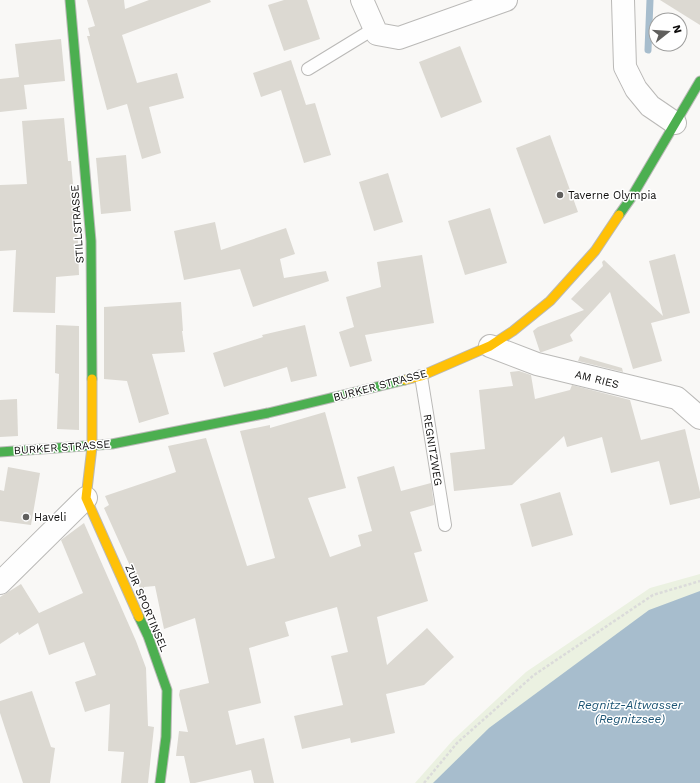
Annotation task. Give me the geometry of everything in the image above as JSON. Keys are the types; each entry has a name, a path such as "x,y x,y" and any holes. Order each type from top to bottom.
{"main road":[{"name":"STILLSTRASSE","path":"70,0 91,241 92,447"},
{"name":"BURKER STRASSE","path":"0,452 92,447 268,413 421,376 490,346 513,330 550,300 595,251 631,198 675,123 694,104 700,81"},
{"path":"86,498 92,447"},
{"name":"ZUR SPORTINSEL","path":"86,498 148,636 167,690 166,737 160,783"}],"street":[{"path":"362,0 377,34 399,38 506,0"},
{"path":"623,0 625,67 636,89 650,106 675,123"},
{"name":"AM RIES","path":"490,346 537,364 677,398 700,418"},
{"path":"0,583 86,498"}],"lane":[{"path":"308,69 375,28"},
{"name":"REGNITZWEG","path":"421,376 445,525"}],"path":[{"path":"424,783 457,743 534,675 653,594 700,581"}],"green space":[{"name":"Regnitz-Altwasser (Regnitzsee)","path":"700,574 700,783 415,783 453,740 526,672 650,588"}],"water":[{"name":"Regnitz-Altwasser (Regnitzsee)","path":"700,591 700,783 433,783 489,728 649,610"}],"building":[{"path":"87,0 124,0 125,9 149,0 210,0 211,2 122,35 137,83 177,73 184,98 149,107 161,153 142,159 127,104 107,110 87,36 90,36 88,28 95,26"},
{"path":"284,0 307,0 320,39 284,51 268,5"},
{"path":"660,0 700,0 700,25 688,18 688,12 679,12"},
{"path":"61,39 65,81 24,85 27,109 0,112 0,79 19,77 15,44"},
{"path":"460,46 482,102 441,118 419,62"},
{"path":"291,60 306,105 315,103 331,155 304,163 281,90 261,97 253,73"},
{"path":"64,118 68,161 71,161 78,242 79,275 56,277 55,313 13,312 16,250 0,251 0,185 27,184 22,121"},
{"path":"550,135 578,212 544,224 516,148"},
{"path":"126,155 131,211 101,214 96,158"},
{"path":"388,173 403,222 374,231 359,182"},
{"path":"490,208 507,263 465,275 448,221"},
{"path":"215,222 221,250 286,228 295,254 280,259 284,278 326,271 329,281 253,307 240,269 184,280 174,231"},
{"path":"675,254 690,313 651,323 662,361 633,369 610,292 570,335 573,341 540,352 533,331 538,327 584,310 571,299 603,266 602,262 604,260 663,316 649,261"},
{"path":"422,255 434,323 365,335 372,361 350,367 339,332 354,327 346,297 381,287 377,262"},
{"path":"181,302 182,331 185,352 152,354 169,414 139,423 127,381 104,379 104,307"},
{"path":"56,325 79,326 79,430 57,429 59,374 55,373"},
{"path":"305,325 317,376 291,382 287,367 224,387 213,353 263,337 262,335"},
{"path":"580,356 622,368 623,372 578,361"},
{"path":"519,371 531,375 535,399 570,390 572,385 630,400 641,440 685,429 700,492 700,498 670,505 659,461 611,473 602,437 567,447 564,436 512,485 454,491 450,453 485,449 479,390 513,386 510,372"},
{"path":"17,399 18,436 0,437 0,400"},
{"path":"325,412 346,488 308,498 330,557 361,546 358,535 372,531 357,477 394,466 401,491 431,483 434,505 410,512 422,551 414,553 428,601 377,617 387,665 427,628 454,657 424,685 386,694 395,733 351,743 350,738 302,749 294,716 343,705 331,656 348,652 337,607 285,622 289,636 249,648 261,703 228,711 236,745 264,738 274,783 254,783 251,770 190,783 184,756 176,756 179,731 188,732 179,695 180,690 209,683 195,618 164,629 155,586 144,587 144,597 104,508 109,505 105,496 176,472 168,446 206,438 247,566 275,558 240,431 270,425 270,428"},
{"path":"8,467 40,473 31,525 0,521 0,490 4,491"},
{"path":"560,492 573,535 532,547 520,504"},
{"path":"84,523 136,641 146,668 148,726 154,727 148,783 121,783 124,752 108,751 110,704 85,712 75,682 96,675 84,642 49,655 38,623 19,635 18,632 0,644 0,597 21,584 39,613 83,593 61,540"},
{"path":"32,691 51,747 55,748 50,783 23,783 0,713 0,701"}],"waterway":[{"path":"650,0 650,12"}],"traffic: fast":[{"path":"70,0 91,241 92,379"},
{"path":"619,215 631,198 700,81"},
{"path":"0,452 112,444 268,413 405,380"},
{"path":"139,617 148,636 167,690 166,737 160,783"}],"traffic: slow":[{"path":"405,380 421,376 490,346 513,331 550,301 595,251 619,215"},
{"path":"92,379 92,447 86,498 139,617"}],"place":[{"name":"Taverne Olympia","path":"560,195"},
{"name":"Haveli","path":"26,517"}]}
